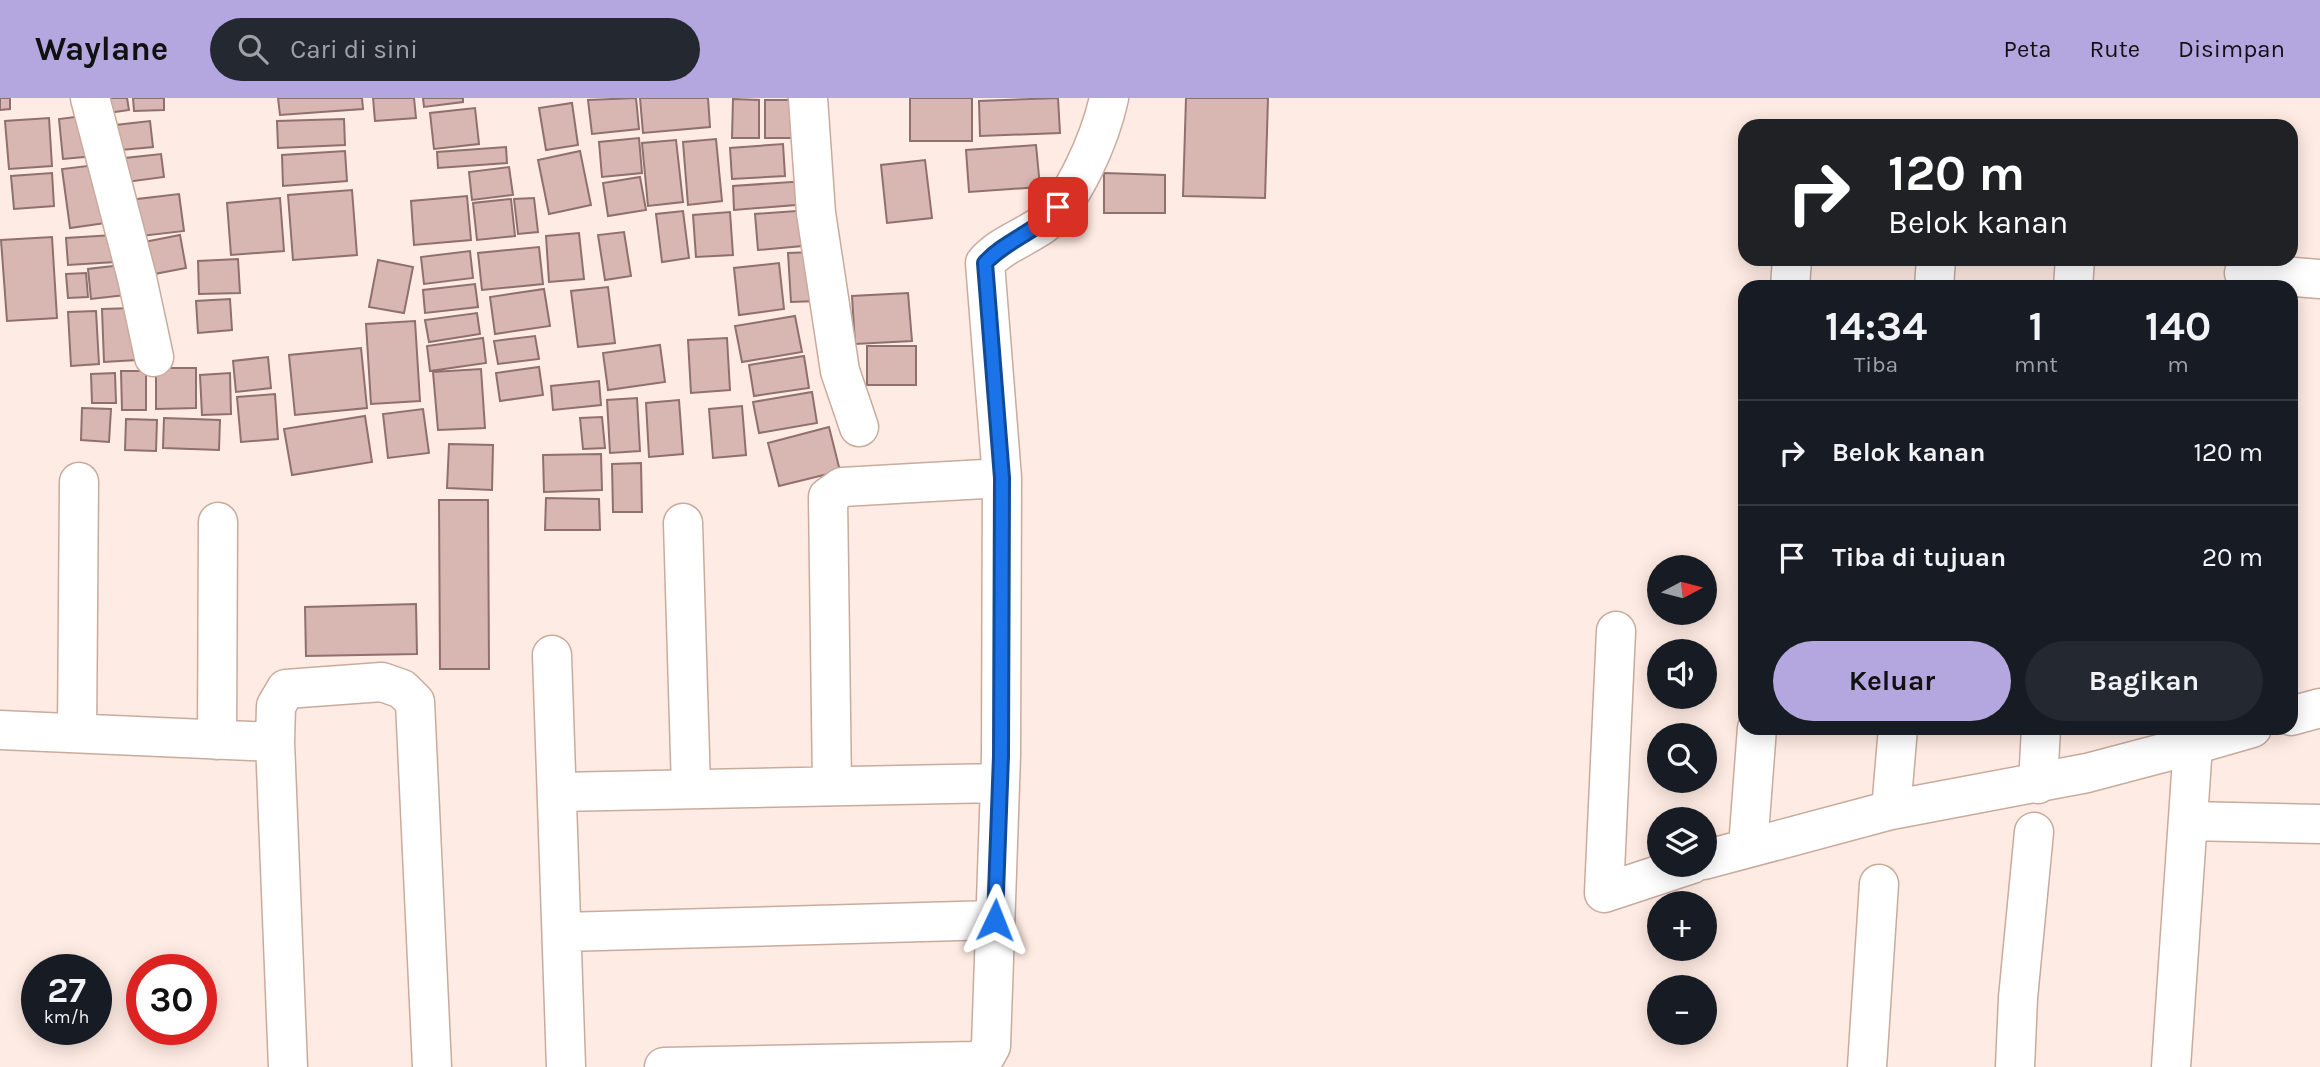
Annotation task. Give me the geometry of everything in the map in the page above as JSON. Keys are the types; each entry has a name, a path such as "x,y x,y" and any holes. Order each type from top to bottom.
{"street":[{"path":"90,98 137,278 154,357"},
{"path":"808,98 816,214 840,371 859,427"},
{"path":"664,1067 976,1061 986,1055 991,1046 999,783 1002,478 985,263 998,249 1045,223 1072,192 1106,115 1109,98"},
{"path":"2244,273 2320,279"},
{"path":"832,786 828,497 842,486 1002,478"},
{"path":"77,733 79,482"},
{"path":"217,740 219,522"},
{"path":"683,523 691,788"},
{"path":"1616,631 1604,893 1653,877"},
{"path":"552,655 559,792 566,1067"},
{"path":"288,1067 275,742 276,706 286,689 382,682 402,689 415,702 432,1067"},
{"path":"2298,714 2320,708"},
{"path":"0,730 275,742"},
{"path":"1748,846 1756,735"},
{"path":"1891,810 1897,735"},
{"path":"2038,784 2041,735"},
{"path":"1717,856 1891,810 2038,784 2205,738 2188,821 2171,1067"},
{"path":"559,792 999,783"},
{"path":"2188,821 2320,824"},
{"path":"2015,1067 2018,998 2034,832"},
{"path":"1867,1067 1880,884"},
{"path":"563,932 995,920"}],"building":[{"path":"0,98 10,98 10,109 0,110"},
{"path":"99,98 127,98 129,110 101,114"},
{"path":"133,98 164,98 164,110 134,111"},
{"path":"278,98 362,98 363,109 280,115"},
{"path":"373,98 414,98 416,118 375,121"},
{"path":"423,98 463,98 463,102 424,107"},
{"path":"636,98 639,129 592,134 588,100"},
{"path":"640,98 708,98 710,127 643,133"},
{"path":"910,98 972,98 972,141 910,141"},
{"path":"1058,98 1060,133 980,136 979,101"},
{"path":"1186,98 1268,98 1265,198 1183,196"},
{"path":"733,99 759,100 759,138 732,138"},
{"path":"765,100 794,100 794,138 765,138"},
{"path":"572,103 578,145 546,150 539,108"},
{"path":"475,108 479,144 434,149 430,113"},
{"path":"90,115 95,156 63,159 59,119"},
{"path":"49,118 52,166 9,169 5,121"},
{"path":"344,119 345,145 278,148 277,121"},
{"path":"150,121 153,147 110,151 107,126"},
{"path":"639,138 642,173 602,177 599,142"},
{"path":"716,139 722,201 688,205 683,142"},
{"path":"676,140 683,202 648,206 642,143"},
{"path":"783,144 785,176 732,179 730,148"},
{"path":"1036,145 1040,187 969,192 966,150"},
{"path":"506,147 507,163 438,168 437,152"},
{"path":"345,151 347,181 283,186 282,155"},
{"path":"580,151 591,205 549,214 538,160"},
{"path":"161,154 164,177 119,183 116,159"},
{"path":"925,160 932,218 887,223 881,165"},
{"path":"104,164 113,222 70,228 62,169"},
{"path":"509,167 513,195 472,200 469,172"},
{"path":"52,173 54,206 14,209 11,176"},
{"path":"1104,173 1165,175 1165,213 1104,213"},
{"path":"640,177 646,210 608,216 603,183"},
{"path":"806,181 808,204 734,210 733,186"},
{"path":"352,190 357,255 293,260 288,195"},
{"path":"179,194 184,231 133,237 129,200"},
{"path":"467,196 471,240 414,245 411,201"},
{"path":"280,198 284,251 231,255 227,203"},
{"path":"534,198 538,232 518,234 514,199"},
{"path":"511,199 515,236 477,240 473,203"},
{"path":"810,210 813,245 758,250 755,214"},
{"path":"683,211 689,258 662,262 656,214"},
{"path":"730,212 733,255 696,257 693,215"},
{"path":"624,232 631,276 605,280 598,235"},
{"path":"579,233 584,279 549,282 546,236"},
{"path":"113,235 115,262 68,265 66,238"},
{"path":"180,235 186,268 144,276 139,243"},
{"path":"52,237 57,318 7,321 1,240"},
{"path":"539,247 543,284 482,290 478,253"},
{"path":"470,251 473,278 424,284 421,257"},
{"path":"815,252 817,301 791,302 788,253"},
{"path":"238,259 240,293 199,294 198,261"},
{"path":"378,260 413,267 404,313 369,307"},
{"path":"779,263 784,309 739,315 734,268"},
{"path":"130,264 134,294 91,299 88,269"},
{"path":"86,273 88,297 68,298 66,274"},
{"path":"475,284 478,307 425,313 423,290"},
{"path":"608,287 615,343 578,347 571,291"},
{"path":"544,289 550,326 495,334 490,297"},
{"path":"908,293 912,341 855,344 852,296"},
{"path":"230,299 232,330 198,333 196,301"},
{"path":"135,308 137,360 104,362 102,309"},
{"path":"96,311 99,364 71,366 68,312"},
{"path":"477,313 480,334 429,342 425,320"},
{"path":"795,316 802,352 742,362 735,326"},
{"path":"415,321 420,401 371,404 366,324"},
{"path":"535,336 539,359 498,364 494,341"},
{"path":"483,338 486,363 430,371 427,346"},
{"path":"727,338 730,390 691,393 688,340"},
{"path":"660,345 665,382 608,390 603,353"},
{"path":"867,346 916,346 916,385 867,385"},
{"path":"361,348 367,408 295,415 289,355"},
{"path":"804,356 809,388 754,396 749,365"},
{"path":"268,357 271,388 236,392 233,361"},
{"path":"539,367 543,395 500,401 496,373"},
{"path":"156,368 196,368 196,408 156,409"},
{"path":"481,369 485,428 438,430 433,372"},
{"path":"121,371 146,371 146,410 122,410"},
{"path":"115,373 116,403 92,403 91,374"},
{"path":"230,373 231,414 202,415 200,375"},
{"path":"599,381 601,405 553,410 551,386"},
{"path":"812,392 817,423 759,433 753,402"},
{"path":"275,394 278,439 241,442 237,397"},
{"path":"637,398 640,451 610,453 607,400"},
{"path":"679,400 683,454 649,457 646,403"},
{"path":"742,406 746,455 713,458 709,409"},
{"path":"82,408 111,409 109,442 81,440"},
{"path":"423,409 429,453 388,458 383,414"},
{"path":"365,416 372,462 292,475 284,429"},
{"path":"602,417 605,448 583,449 580,418"},
{"path":"164,418 220,420 219,450 163,448"},
{"path":"126,419 157,420 156,451 125,450"},
{"path":"829,427 840,471 779,486 768,443"},
{"path":"449,444 493,445 492,490 447,488"},
{"path":"601,454 602,490 544,492 543,455"},
{"path":"641,463 642,512 613,512 612,464"},
{"path":"546,498 599,499 600,530 545,530"},
{"path":"439,500 488,500 489,669 440,669"},
{"path":"416,604 417,654 306,656 305,607"}],"route":[{"path":"995,920 1001,756 1002,478 985,263 998,249 1045,223 1058,207"}]}
